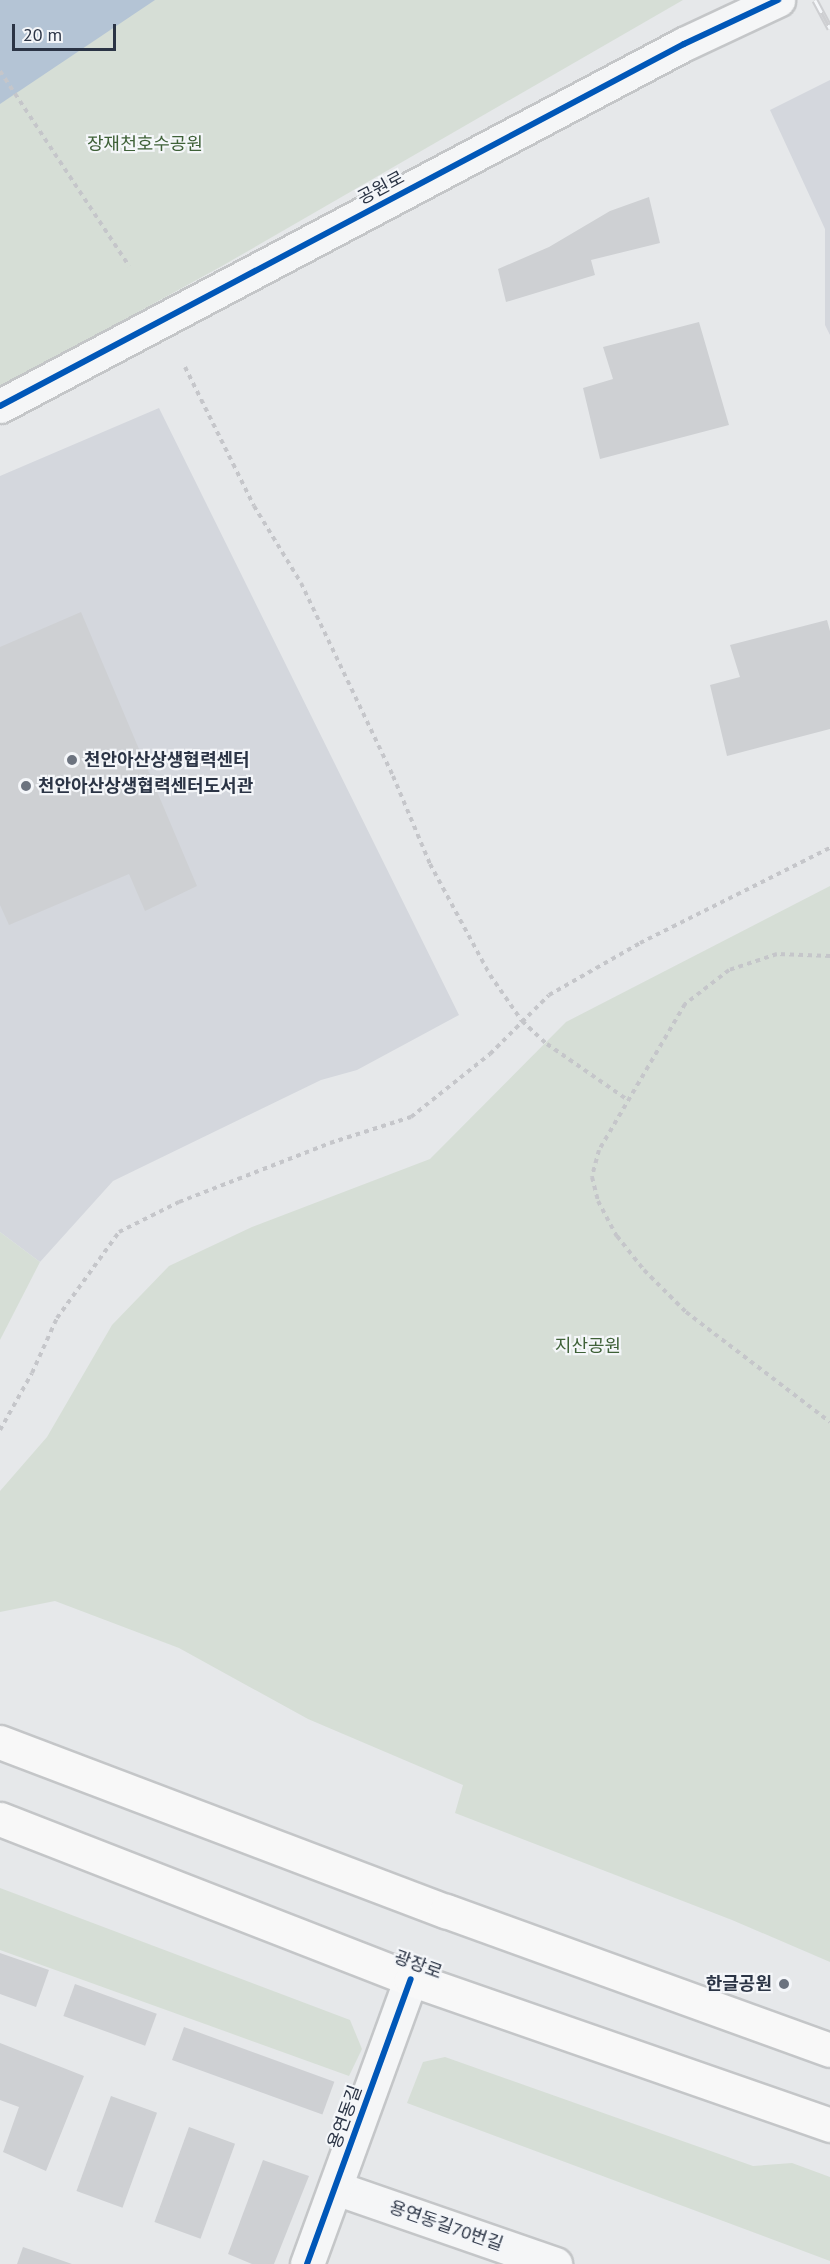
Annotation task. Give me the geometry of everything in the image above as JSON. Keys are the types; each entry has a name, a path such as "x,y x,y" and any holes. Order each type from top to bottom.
{"main road":[{"path":"0,1742 446,1911 830,2050"},
{"name":"광장로","path":"0,1819 411,1979 830,2125"}],"street":[{"name":"공원로","path":"0,406 684,44 778,0"},
{"name":"용연동길","path":"307,2264 411,1979"},
{"name":"용연동길70번길","path":"336,2188 555,2264"}],"path":[{"path":"0,70 129,266"},
{"path":"184,367 254,506 301,583 393,776 430,864 490,975 522,1021 547,1044 628,1100"},
{"path":"0,1430 32,1373 57,1318 118,1232 179,1202 330,1143 411,1117 490,1054 549,995 640,943 830,848"},
{"path":"830,956 777,954 729,969 686,1004 599,1150 592,1177 598,1201 617,1236 644,1270 686,1312 830,1422"}],"shaded area":[{"path":"830,80 830,335 825,325 825,229 770,110"},
{"path":"159,408 459,1015 357,1070 321,1080 113,1181 40,1262 0,1232 0,476"}],"green space":[{"name":"장재천호수공원","path":"0,0 683,0 222,266 0,388"},
{"name":"지산공원","path":"830,886 830,1962 732,1920 455,1813 463,1785 308,1719 179,1648 55,1601 0,1612 0,1491 47,1437 112,1325 169,1266 252,1227 430,1159 566,1022"},
{"path":"0,1232 40,1262 0,1340"},
{"path":"0,1888 350,2020 362,2049 349,2076 0,1950"},
{"path":"445,2057 753,2166 792,2163 830,2177 830,2261 407,2103 423,2062"}],"water":[{"path":"0,0 155,0 0,104"}],"building":[{"path":"649,197 660,243 591,260 595,275 506,302 498,269 549,247 610,211"},
{"path":"699,322 729,425 600,459 583,388 613,379 603,347"},
{"name":"천안아산상생협력센터","path":"81,612 197,886 145,911 129,874 9,925 0,905 0,647"},
{"path":"827,620 830,631 830,729 727,756 710,685 740,677 730,645"},
{"path":"0,1953 49,1970 36,2007 0,1994"},
{"path":"75,1984 157,2014 145,2046 63,2016"},
{"path":"184,2027 334,2082 322,2115 172,2060"},
{"path":"0,2043 84,2076 46,2171 3,2152 19,2107 0,2100"},
{"path":"111,2096 157,2113 123,2208 76,2191"},
{"path":"189,2127 235,2144 201,2239 154,2222"},
{"path":"263,2160 309,2176 274,2264 252,2264 228,2254"},
{"path":"23,2247 72,2264 17,2264"}],"railway":[{"path":"815,0 830,28"}],"cycle path":[{"path":"0,406 684,44 778,0"},
{"path":"307,2264 411,1979"}],"place":[{"name":"천안아산상생협력센터","path":"72,760"},
{"name":"천안아산상생협력센터도서관","path":"26,786"},
{"name":"한글공원","path":"784,1984"}]}
